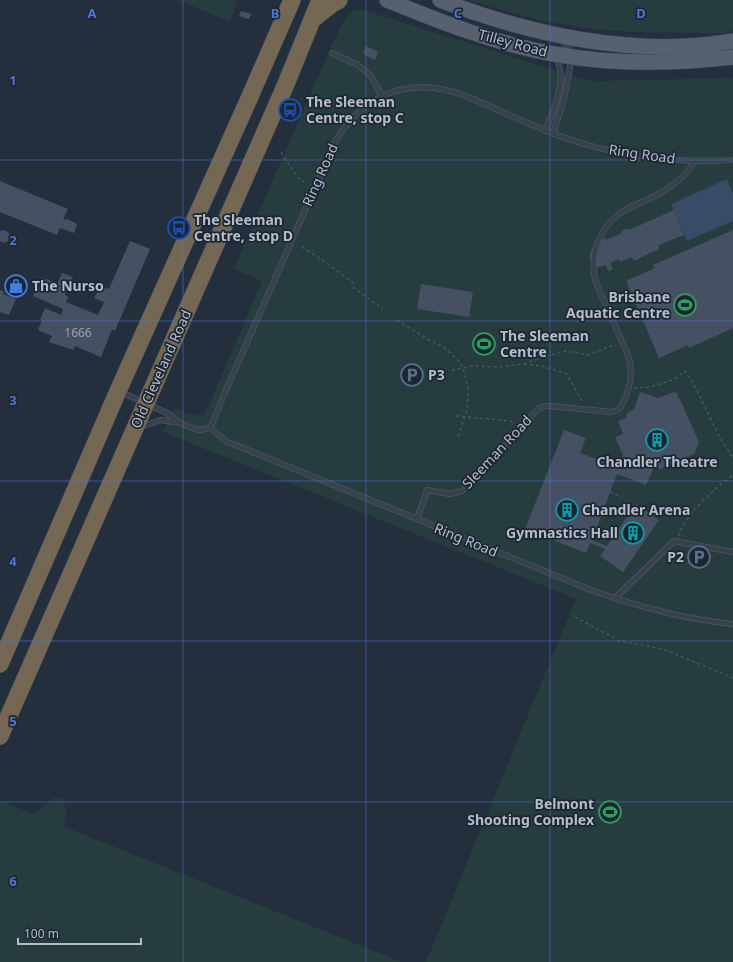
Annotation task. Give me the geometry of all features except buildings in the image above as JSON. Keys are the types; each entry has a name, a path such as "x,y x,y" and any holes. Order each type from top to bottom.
{"highway":[{"path":"278,0 279,30"},
{"path":"0,664 118,391 292,0"},
{"name":"Old Cleveland Road","path":"0,736 286,84 320,0"},
{"path":"312,20 339,0"}],"main road":[{"name":"Tilley Road","path":"387,0 470,32 509,44 572,57 648,63 710,60 733,57"},
{"name":"Tilley Road","path":"440,0 506,23 554,34 618,44 658,46 702,45 733,41"}],"lane":[{"name":"Tilley Road","path":"554,34 569,46 572,52 572,57"},
{"path":"332,53 358,65 371,76 382,96"},
{"path":"545,131 554,109 561,82 560,68 554,54"},
{"path":"554,134 564,99 572,57"},
{"name":"Ring Road","path":"733,160 694,161 661,159 628,154 588,145 545,131 460,94 439,88 420,87 402,89 382,96 369,103 355,114 347,122 335,142 210,428 228,442 478,545 615,598 669,614 693,619 733,624"},
{"name":"Sleeman Road","path":"417,519 427,490 450,494 459,493 538,409 545,406 607,412 617,410 621,405 631,379 631,367 622,341 598,288 594,273 595,254 600,236 607,226 625,210 650,200 667,189 688,171 694,161"},
{"path":"118,391 167,413 180,423"},
{"path":"135,428 161,420 180,423 200,430 210,428"},
{"path":"615,598 674,541 733,552"}],"path":[{"path":"282,152 298,178 304,182"},
{"path":"302,247 347,278 353,283 354,288 383,309"},
{"path":"397,320 429,340 442,346 456,358 463,368 468,389 467,410 457,439"},
{"path":"452,370 473,366 498,367 523,364 566,351 588,355 622,341"},
{"path":"523,364 542,366 567,374 582,400 585,409"},
{"path":"629,386 636,388 650,387 665,383 673,380 685,371 693,382 707,408 718,435 733,458"},
{"path":"456,416 510,421 516,424 523,417 528,419"},
{"path":"678,542 680,532 691,514 720,484 733,475"},
{"path":"610,492 622,497"},
{"path":"575,617 620,641 664,650 733,678"}],"green space":[{"path":"178,0 238,0 230,22"},
{"path":"469,0 733,0 733,31 725,33 668,33 592,29 560,24 508,12"},
{"name":"The Sleeman Centre","path":"355,10 363,10 583,79 597,81 733,78 733,962 426,962 576,599 163,432 174,408 193,415 205,414 262,281 234,269 331,47 347,17"},
{"path":"54,798 63,798 66,810 65,827 402,962 0,962 0,803 1,801 34,814"}],"water":[{"path":"727,179 733,194 733,221 687,241 671,204"}],"place":[{"name":"The Sleeman Centre, stop C","path":"290,110"},
{"name":"The Sleeman Centre, stop D","path":"179,228"},
{"name":"The Nurso","path":"16,286"},
{"name":"Brisbane Aquatic Centre","path":"685,305"},
{"name":"The Sleeman Centre","path":"484,344"},
{"name":"P3","path":"412,375"},
{"name":"Chandler Theatre","path":"657,440"},
{"name":"Chandler Arena","path":"567,510"},
{"name":"Gymnastics Hall","path":"633,533"},
{"name":"P2","path":"699,557"},
{"name":"Belmont Shooting Complex","path":"610,812"}]}
